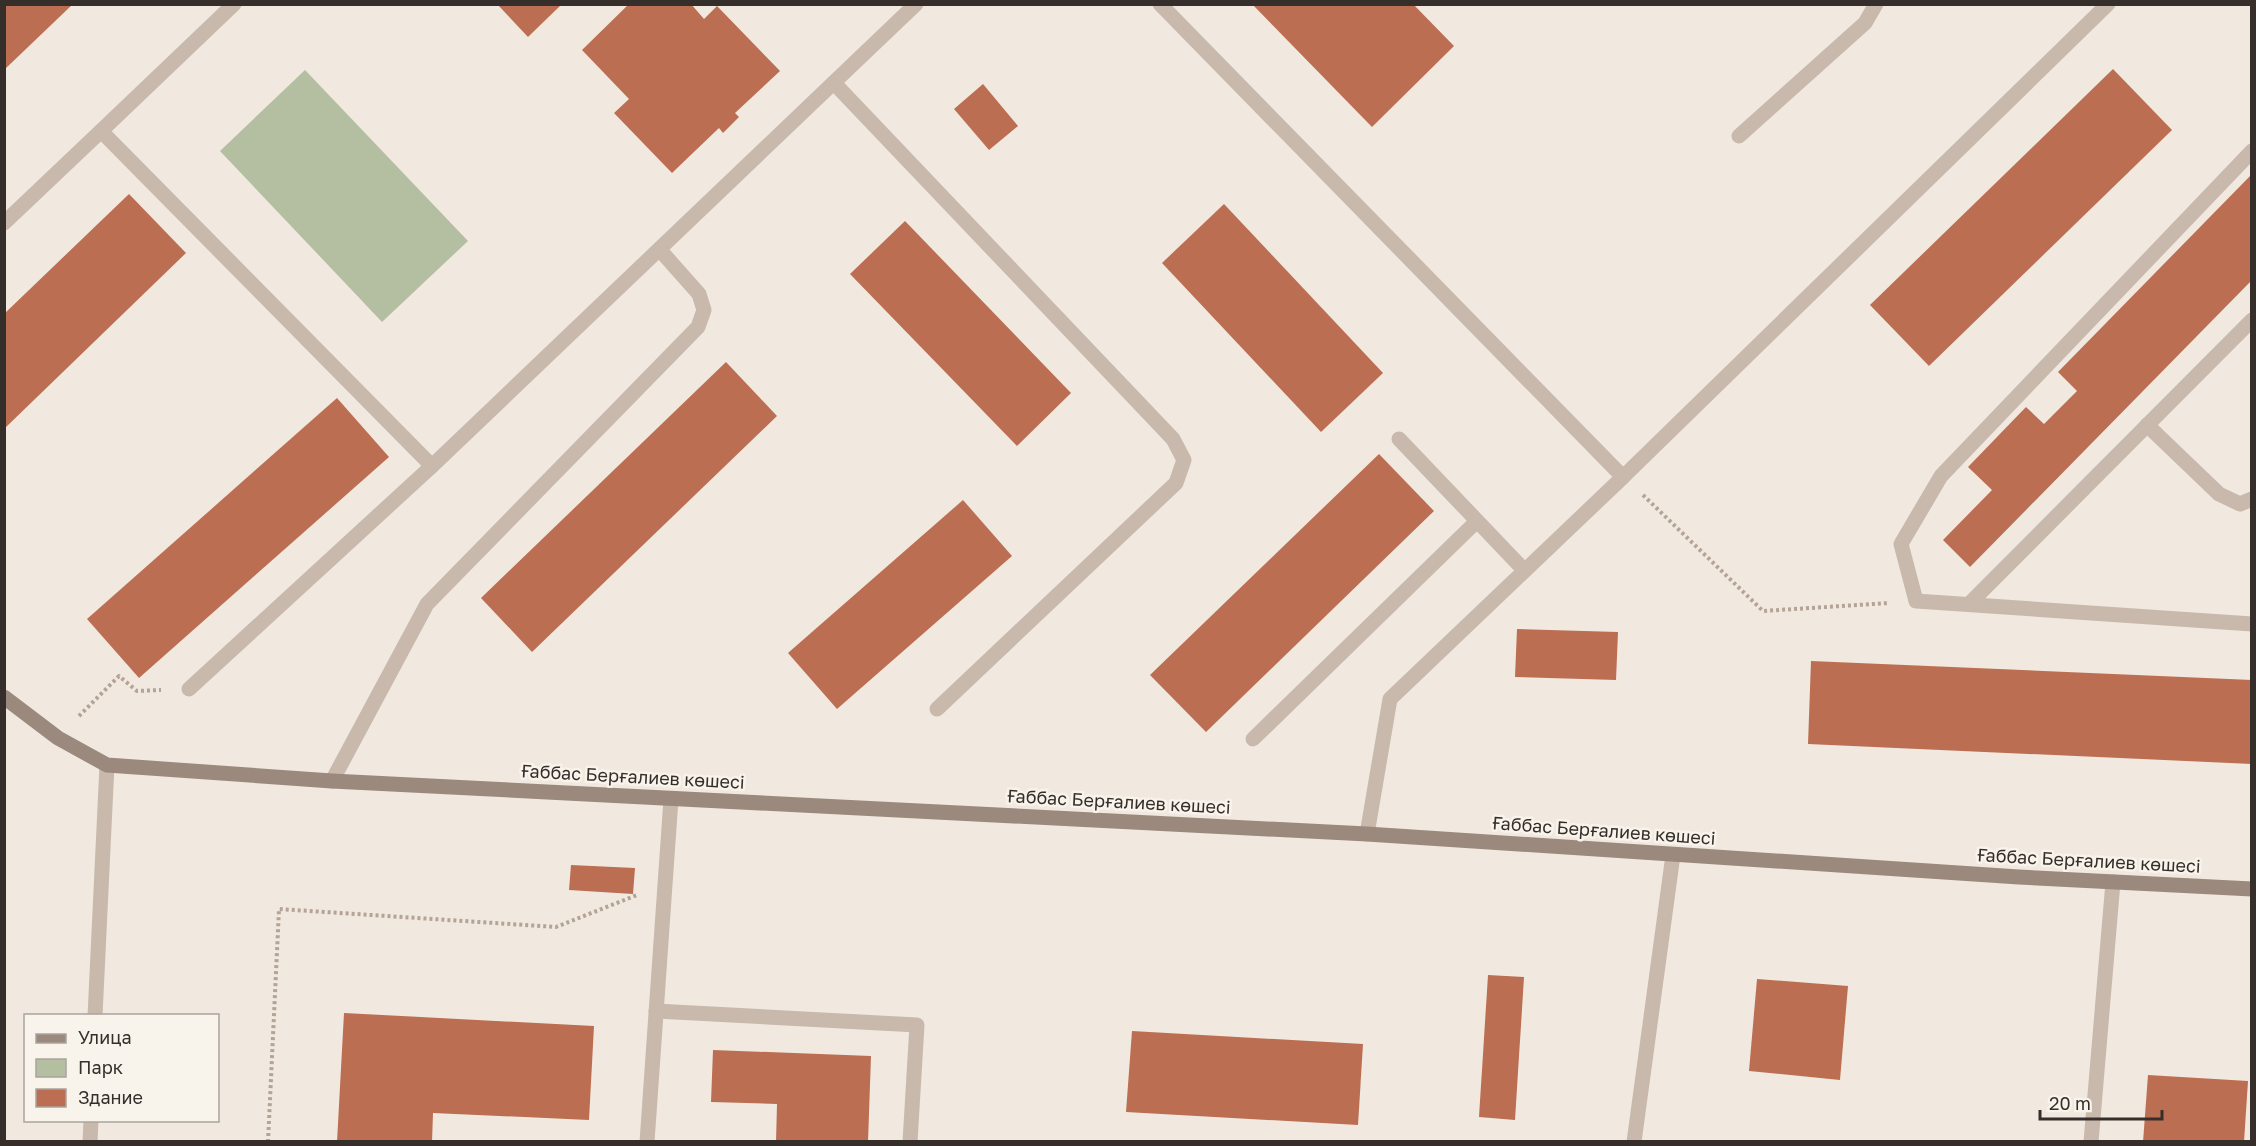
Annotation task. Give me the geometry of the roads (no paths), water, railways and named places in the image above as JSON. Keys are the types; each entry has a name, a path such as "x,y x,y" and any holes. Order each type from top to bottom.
{"main road":[{"name":"Ғаббас Берғалиев көшесі","path":"4,697 58,738 107,765 332,782 1367,834 1673,855 2252,889"}],"street":[{"path":"4,223 234,4"},
{"path":"189,689 432,466 916,4"},
{"path":"1160,4 1623,477"},
{"path":"1739,136 1864,23 1876,4"},
{"path":"1367,834 1390,699 1623,477 2108,4"},
{"path":"834,83 1173,439 1184,460 1176,483 938,709"},
{"path":"101,131 432,466"},
{"path":"2252,152 1941,476 1901,544 1916,601 2252,624"},
{"path":"332,782 427,604 698,327 704,310 699,294 660,250"},
{"path":"1969,604 2252,320"},
{"path":"2147,425 2219,494 2240,504 2252,499"},
{"path":"1398,438 1524,570"},
{"path":"1253,739 1477,521"},
{"path":"96,1014 107,765"},
{"path":"647,1142 670,799"},
{"path":"1634,1142 1673,855"},
{"path":"2091,1142 2113,882"},
{"path":"656,1011 917,1024 910,1142"},
{"path":"90,1142 91,1122"}]}
